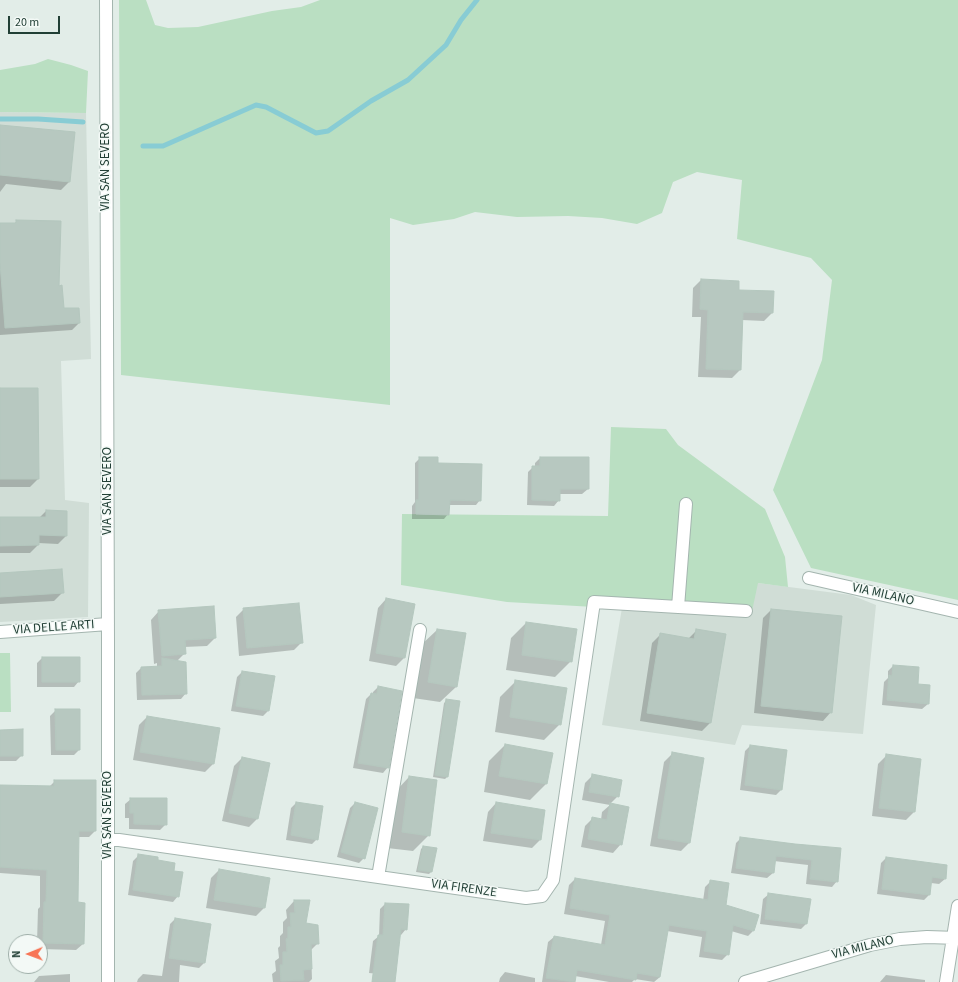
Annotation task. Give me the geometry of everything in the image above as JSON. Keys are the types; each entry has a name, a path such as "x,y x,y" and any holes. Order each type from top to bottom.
{"street":[{"name":"VIA SAN SEVERO","path":"106,0 108,982"},
{"path":"686,504 678,607 746,611"},
{"name":"VIA MILANO","path":"809,578 958,612"},
{"name":"VIA FIRENZE","path":"108,840 119,840 526,898 542,896 553,880 594,602 678,607"},
{"name":"VIA DELLE ARTI","path":"0,632 108,624"},
{"path":"378,877 420,630"},
{"path":"946,982 955,938 958,906"},
{"name":"VIA MILANO","path":"745,982 780,976 870,945 900,938 955,938"}],"shaded area":[{"path":"0,112 86,113 91,359 61,361 65,500 89,503 88,617 0,622"},
{"path":"758,583 851,595 876,605 863,734 742,725 735,745 602,725 622,608"}],"green space":[{"path":"119,0 146,0 155,25 168,28 198,27 272,11 301,7 320,0 958,0 958,600 811,568 773,490 822,360 832,280 811,258 737,239 742,180 697,172 673,182 662,213 637,224 602,218 568,216 517,217 475,212 454,219 413,225 390,218 390,405 121,375"},
{"path":"48,59 88,71 86,113 0,112 0,70 35,64"},
{"path":"611,427 666,429 678,445 765,509 785,557 788,587 758,583 751,616 507,602 401,585 402,514 608,516"},
{"path":"0,653 10,653 11,712 0,712"}],"building":[{"path":"0,125 75,132 70,182 0,175"},
{"path":"16,220 61,221 59,286 62,285 64,308 79,308 80,323 5,328 0,263 0,223 16,223"},
{"path":"701,279 739,281 739,290 774,291 773,313 743,312 741,370 706,369 708,310 700,309"},
{"path":"0,388 38,388 39,479 0,479"},
{"path":"419,457 438,457 438,463 482,464 481,501 450,500 449,515 416,514 416,500 419,500"},
{"path":"540,457 589,457 589,489 560,489 560,501 532,500 532,466 540,466"},
{"path":"46,510 67,511 67,536 39,535 39,545 0,546 0,517 46,517"},
{"path":"62,569 64,593 0,597 0,573"},
{"path":"386,598 415,604 405,658 376,653"},
{"path":"299,603 303,643 247,648 243,608"},
{"path":"214,606 216,638 185,640 186,654 162,656 158,610"},
{"path":"771,609 842,616 832,713 761,706"},
{"path":"526,622 577,629 572,662 522,655"},
{"path":"437,629 466,633 457,687 428,682"},
{"path":"696,629 726,634 711,723 647,713 660,633 694,639"},
{"path":"42,657 80,657 80,682 42,682"},
{"path":"162,658 186,662 187,694 142,695 141,667 162,666"},
{"path":"893,665 919,667 918,684 930,685 929,704 887,700 889,675 892,676"},
{"path":"242,671 275,676 269,711 236,706"},
{"path":"515,680 567,688 561,725 510,717"},
{"path":"378,686 402,691 389,768 358,763 371,693 377,694"},
{"path":"446,699 460,701 448,777 435,775"},
{"path":"55,709 80,709 80,750 56,750"},
{"path":"147,716 220,728 214,764 140,752"},
{"path":"23,729 23,756 0,756 0,730"},
{"path":"505,744 553,753 547,784 499,776"},
{"path":"750,745 787,750 782,790 745,785"},
{"path":"672,752 704,758 690,843 658,838"},
{"path":"886,754 921,759 915,812 879,808"},
{"path":"242,757 270,763 258,819 229,813"},
{"path":"592,774 622,780 619,797 589,792"},
{"path":"409,776 437,780 430,836 402,832"},
{"path":"54,780 96,780 96,831 79,831 78,902 85,903 84,944 48,943 48,934 43,934 47,870 0,867 0,785 54,786"},
{"path":"130,798 167,798 167,825 134,824 134,813 130,813"},
{"path":"296,802 323,806 318,840 291,835"},
{"path":"355,802 378,808 365,859 341,852"},
{"path":"496,802 545,810 541,840 491,833"},
{"path":"610,803 629,807 622,845 588,839 592,817 607,820"},
{"path":"740,837 841,848 838,882 810,879 812,860 776,856 774,873 736,868"},
{"path":"423,846 437,848 432,872 418,870"},
{"path":"138,854 158,857 158,860 175,863 174,871 183,872 179,897 133,890"},
{"path":"886,857 947,865 946,879 932,877 930,895 882,889"},
{"path":"219,869 270,878 265,908 214,900"},
{"path":"575,878 708,900 710,880 729,883 726,905 759,915 754,931 733,925 729,955 704,951 707,931 669,925 660,977 637,973 636,980 577,970 575,982 546,978 554,936 605,945 610,915 570,908"},
{"path":"768,893 811,899 807,924 765,919"},
{"path":"294,900 310,900 306,923 318,925 319,944 311,944 312,969 303,970 304,980 281,981 280,965 283,965 283,952 287,952 286,939 288,938 288,927 291,927 290,913 295,913"},
{"path":"385,903 409,904 407,930 401,929 395,982 372,982 378,935 383,935"},
{"path":"175,918 211,924 205,963 169,958"}],"waterway":[{"path":"143,146 163,146 256,105 266,107 316,133 328,131 371,101 408,80 446,45 461,20 477,0"},
{"path":"0,119 38,119 83,122"}]}
